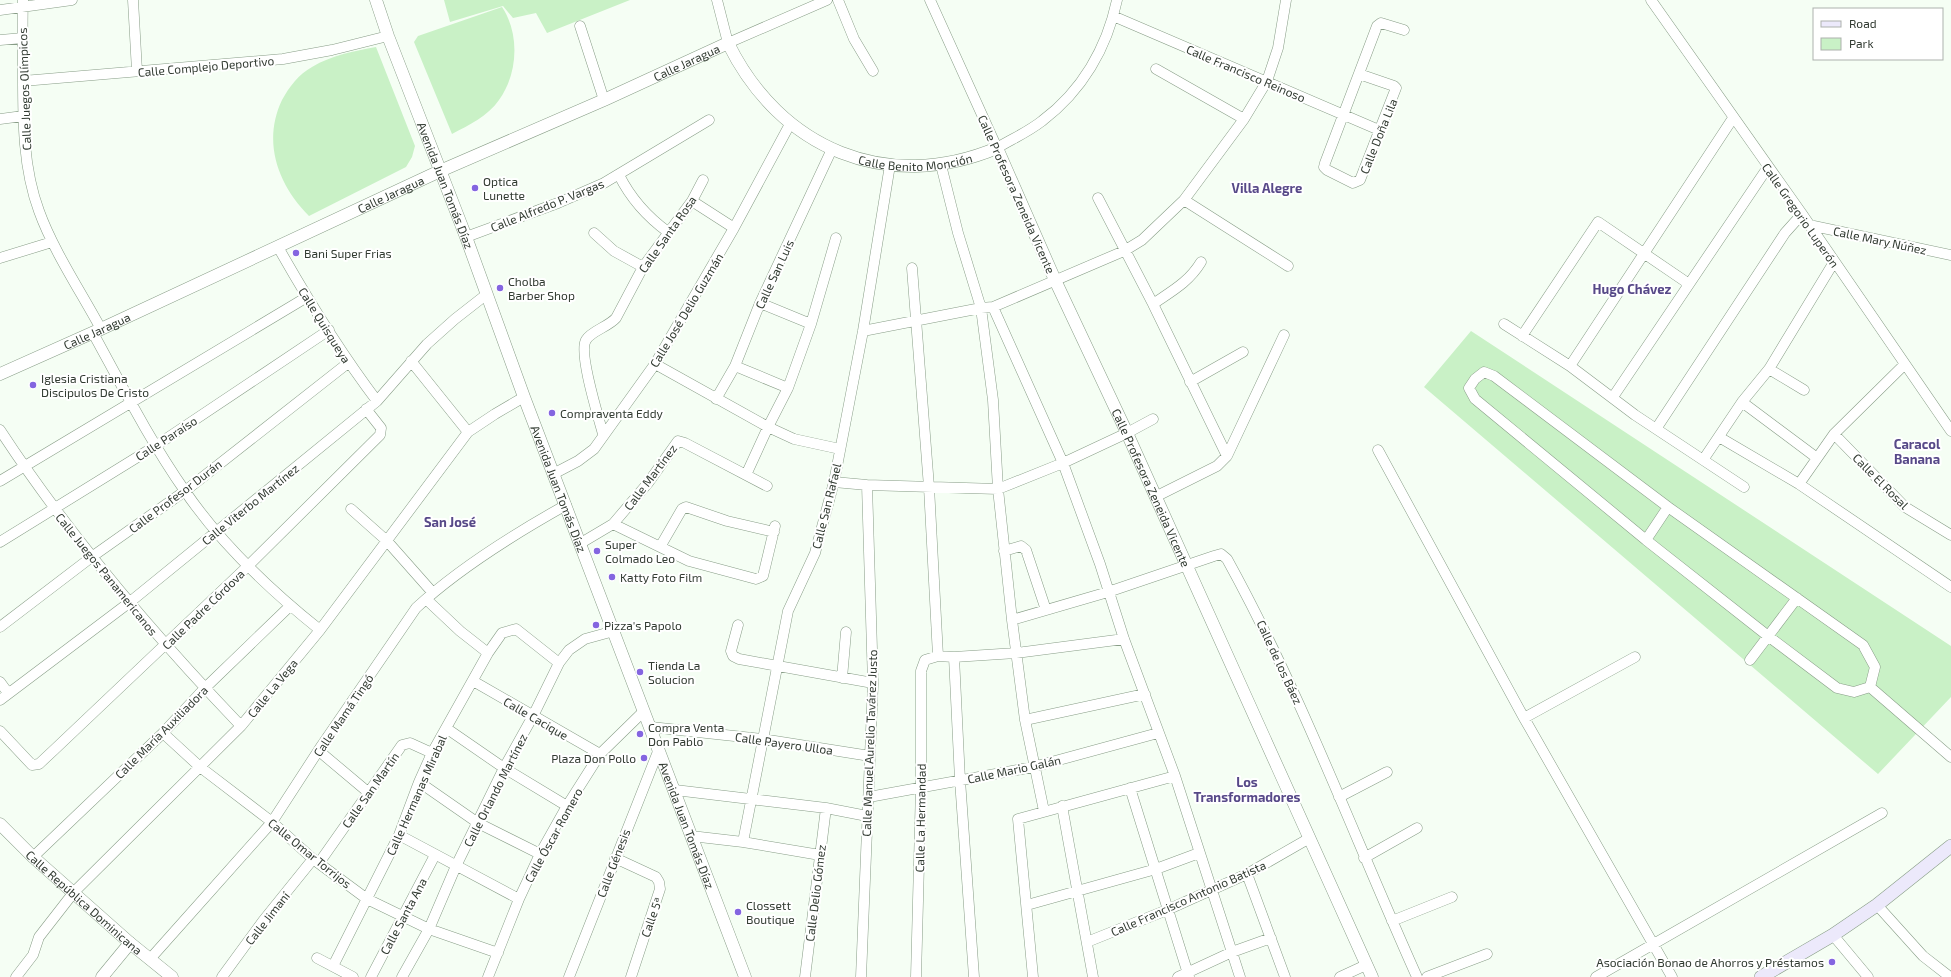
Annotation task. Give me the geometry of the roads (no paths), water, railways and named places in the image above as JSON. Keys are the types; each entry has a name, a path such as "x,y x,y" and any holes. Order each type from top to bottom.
{"main road":[{"path":"1761,977 1833,935 1877,905 1951,846"}],"street":[{"path":"0,10 22,3 72,0"},
{"path":"133,0 137,71"},
{"name":"Avenida Juan Tomás Díaz","path":"376,0 388,36 466,237 524,397 555,473 745,977"},
{"name":"Calle Benito Monción","path":"717,0 728,43 737,61 755,89 778,114 811,138 832,149 851,156 890,165 915,166 941,165 970,158 998,148 1042,121 1070,95 1093,64 1105,40 1117,0"},
{"name":"Calle Jaragua","path":"0,374 97,331 440,171 604,100 728,43 827,0"},
{"path":"838,0 854,39 873,71"},
{"name":"Calle Profesora Zeneida Vicente","path":"930,0 998,148 1055,280 1127,433 1184,564 1372,977"},
{"path":"863,331 980,308 993,307 1124,251 1142,240 1184,200 1244,119 1267,81 1278,48 1286,0"},
{"name":"Calle Gregorio Luperón","path":"1651,0 1768,168 1802,214 1904,365 1951,431"},
{"name":"Calle Juegos Olímpicos","path":"22,3 23,116 26,159 39,211 52,242 131,402 185,491 217,532 248,566 290,606 320,630"},
{"name":"Calle Francisco Reinoso","path":"1113,16 1380,130"},
{"path":"1343,114 1379,24 1404,30"},
{"path":"580,26 604,100"},
{"name":"Calle Complejo Deportivo","path":"23,81 282,59 332,50 388,36"},
{"path":"0,40 22,38"},
{"path":"1156,69 1244,119"},
{"name":"Calle Doña Lila","path":"1343,114 1324,167 1340,176 1357,182 1360,180 1396,88 1359,74"},
{"path":"0,119 23,116"},
{"path":"1570,366 1733,118"},
{"name":"Calle Alfredo P. Vargas","path":"466,237 558,203 604,183 708,120"},
{"name":"Calle José Delio Guzmán","path":"555,473 578,461 594,449 655,364 734,228 790,124"},
{"name":"Calle San Luis","path":"716,399 735,366 760,303 832,149"},
{"name":"Calle San Rafael","path":"743,842 788,611 815,553 834,482 863,331 890,165"},
{"path":"941,165 958,234 980,308 993,400 998,489 1016,653 1033,767 1044,811"},
{"path":"1613,397 1768,168"},
{"path":"619,175 639,208 668,232"},
{"name":"Calle Santa Rosa","path":"604,434 591,391 584,349 586,340 593,334 610,325 616,318 643,267 692,201 703,180"},
{"path":"1098,198 1124,251 1153,304 1227,456"},
{"path":"1184,200 1288,266"},
{"path":"692,201 734,228"},
{"path":"1656,429 1781,239 1802,214"},
{"path":"1522,336 1597,223 1601,222 1689,284"},
{"name":"Calle Mary Núñez","path":"1809,225 1951,255"},
{"path":"594,233 614,251 643,267"},
{"path":"746,475 788,388 811,324 836,238"},
{"path":"0,258 52,242"},
{"name":"Calle Quisqueya","path":"278,247 306,297 329,330 348,363 377,401"},
{"path":"1153,304 1185,283 1194,274 1201,262"},
{"path":"1703,460 1742,402 1768,369 1834,262"},
{"path":"912,268 929,486 938,656 954,657 1016,653 1124,638"},
{"name":"Calle Viterbo Martínez","path":"0,700 130,602 377,401 411,361 455,319 487,294"},
{"path":"0,480 306,297"},
{"path":"760,303 811,324"},
{"path":"993,307 1063,463 1100,564 1124,638 1175,776 1240,977"},
{"path":"1504,324 1570,366 1635,415 1744,487"},
{"name":"Calle Paraíso","path":"0,542 157,445 329,330"},
{"path":"1155,497 1217,466 1227,456 1284,335"},
{"path":"1190,382 1243,352"},
{"path":"411,361 468,432"},
{"name":"Calle Profesor Durán","path":"0,626 93,556 185,491 348,363"},
{"path":"655,364 768,428 794,439 840,449"},
{"path":"1799,484 1834,434 1904,365"},
{"path":"735,366 788,388"},
{"path":"1768,369 1804,390"},
{"path":"1484,372 1494,376 1668,507 1863,645 1875,667 1870,687 1854,692 1837,688 1768,636 1646,540 1475,399 1469,388 1475,379 1484,372"},
{"name":"Calle La Vega","path":"16,977 33,955 39,937 74,892 241,726 320,630 468,432 524,397"},
{"path":"1742,402 1817,458"},
{"name":"Calle Padre Córdova","path":"0,731 29,763 32,765 39,764 248,566 380,435 381,428 366,409"},
{"path":"834,482 867,485 998,489 1063,463 1153,419"},
{"name":"Calle Juegos Panamericanos","path":"0,430 54,508 165,645 241,726"},
{"name":"Calle El Rosal","path":"1834,434 1905,507 1951,535"},
{"path":"1719,437 1799,484 1951,587"},
{"name":"Calle Martínez","path":"581,543 613,524 648,483 678,441 685,443 767,486"},
{"path":"1378,450 1524,718 1672,977"},
{"name":"Calle Manuel Aurelio Tavárez Justo","path":"860,977 873,683 867,485"},
{"name":"Calle Mamá Tingó","path":"150,959 272,822 416,608 430,596 522,530 566,505"},
{"path":"613,524 660,547 689,561 756,579 763,576 774,529 727,521 686,507 682,509 660,547"},
{"path":"1646,540 1668,507"},
{"path":"350,509 387,541 430,596 460,631 488,653"},
{"path":"1004,551 1021,546 1026,550 1046,610"},
{"name":"Calle de los Báez","path":"1012,620 1108,592 1184,564 1221,554 1227,559 1257,614 1293,689 1414,976"},
{"path":"1750,660 1797,598"},
{"name":"Calle María Auxiliadora","path":"33,857 162,733 204,688 290,606"},
{"path":"738,625 731,651 733,656 739,659 776,667 873,683"},
{"name":"Calle Hermanas Mirabal","path":"333,966 399,834 432,753 488,653 502,633 516,629 559,663"},
{"name":"Calle Orlando Martínez","path":"402,977 429,928 456,866 504,768 533,716 559,663 569,650 585,639 614,631"},
{"path":"842,678 846,632"},
{"name":"Calle La Hermandad","path":"916,977 921,787 922,671 925,660 938,656"},
{"path":"954,657 960,780 974,977"},
{"path":"1524,718 1635,657"},
{"name":"Calle Cacique","path":"473,681 600,754"},
{"path":"0,682 8,693"},
{"path":"1870,687 1951,757"},
{"path":"1025,720 1145,694"},
{"name":"Calle Óscar Romero","path":"488,977 519,899 540,854 567,806 600,754 644,710"},
{"name":"Calle Payero Ulloa","path":"651,727 762,739 870,756"},
{"path":"446,728 504,768 567,806"},
{"name":"Calle Omar Torrijos","path":"162,733 200,767 272,822 316,861 367,899 429,928 498,953"},
{"name":"Calle Mario Galán","path":"869,797 1033,767 1158,733"},
{"name":"Calle San Martín","path":"316,861 369,793 402,744 410,743 432,753"},
{"name":"Calle Génesis","path":"569,977 659,749"},
{"path":"319,751 369,793"},
{"path":"1339,797 1387,772"},
{"path":"1033,977 1018,819 1175,776"},
{"path":"419,782 478,823 540,854"},
{"path":"1130,788 1156,869 1167,910 1189,975"},
{"path":"675,790 826,808 867,816"},
{"path":"1062,806 1093,977"},
{"name":"Calle Delio Gómez","path":"805,977 826,808"},
{"path":"1596,977 1882,813"},
{"name":"Calle República Dominicana","path":"0,824 33,857 130,943 172,977"},
{"path":"1364,858 1417,828"},
{"path":"399,834 435,855 519,899"},
{"path":"691,836 743,842 820,855"},
{"name":"Calle Francisco Antonio Batista","path":"1087,942 1167,910 1247,874 1308,839"},
{"path":"1027,905 1156,869 1199,853"},
{"name":"Calle Santa Ana","path":"371,977 435,855"},
{"name":"Calle 5ª","path":"615,858 656,877 659,882 660,889 631,977"},
{"name":"Calle Jimaní","path":"222,977 263,921 316,861"},
{"path":"1247,874 1285,977"},
{"path":"1392,921 1452,896"},
{"path":"1877,905 1923,956 1950,977"},
{"path":"1833,935 1868,977"},
{"path":"1178,977 1189,975 1232,952 1271,938"},
{"path":"102,977 130,943"},
{"path":"1427,977 1487,954"},
{"path":"317,958 354,977"},
{"path":"1340,977 1366,965"}],"place":[{"name":"Optica Lunette","path":"475,188"},
{"name":"Bani Super Frias","path":"296,253"},
{"name":"Cholba Barber Shop","path":"500,288"},
{"name":"Iglesia Cristiana Discipulos De Cristo","path":"33,385"},
{"name":"Compraventa Eddy","path":"552,413"},
{"name":"Super Colmado Leo","path":"597,551"},
{"name":"Katty Foto Film","path":"612,577"},
{"name":"Pizza's Papolo","path":"596,625"},
{"name":"Tienda La Solucion","path":"640,672"},
{"name":"Compra Venta Don Pablo","path":"640,734"},
{"name":"Plaza Don Pollo","path":"644,758"},
{"name":"Clossett Boutique","path":"738,912"},
{"name":"Asociación Bonao de Ahorros y Préstamos","path":"1832,962"}],"district":[{"name":"Villa Alegre","path":"1267,188"},
{"name":"Hugo Chávez","path":"1632,289"},
{"name":"Caracol Banana","path":"1917,452"},
{"name":"San José","path":"450,522"},
{"name":"Los Transformadores","path":"1247,790"}]}
